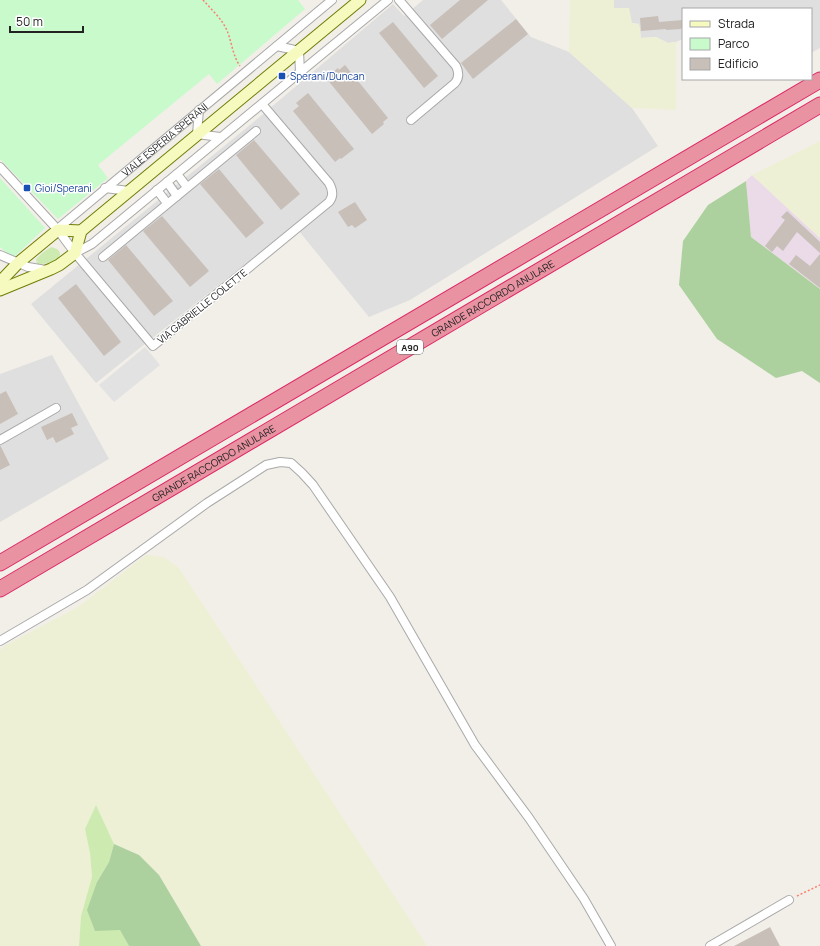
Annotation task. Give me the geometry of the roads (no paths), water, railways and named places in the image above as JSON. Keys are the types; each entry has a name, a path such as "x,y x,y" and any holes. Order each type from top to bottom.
{"highway":[{"name":"A90","path":"0,563 820,80"},
{"name":"GRANDE RACCORDO ANULARE","path":"0,589 820,105"}],"street":[{"name":"VIALE ESPERIA SPERANI","path":"0,282 18,263 105,188 332,0"},
{"name":"VIALE ESPERIA SPERANI","path":"81,231 360,0"},
{"path":"0,290 59,265 75,253 92,244 220,136 262,104 388,0"},
{"path":"400,0 456,66 458,73 458,80 411,120"},
{"path":"278,46 298,51 300,72"},
{"name":"VIA GABRIELLE COLETTE","path":"75,253 152,346 329,202 332,195 332,188 262,104"},
{"path":"199,110 197,134 220,136"},
{"path":"102,257 256,131"},
{"path":"0,167 58,230 75,253"},
{"path":"176,174 187,188"},
{"path":"167,182 177,196"},
{"path":"105,188 129,191"},
{"path":"157,190 167,204"},
{"path":"58,230 81,231 75,253"},
{"path":"0,255 28,267 47,271"},
{"path":"0,440 56,408"},
{"path":"0,641 87,590 248,476 266,465 280,462 291,463 302,472 312,485 390,597 475,745 529,818 584,899 611,946"},
{"path":"710,946 789,900"}],"place":[{"name":"Sperani/Duncan","path":"282,76"},
{"name":"Gioi/Sperani","path":"27,188"}]}
